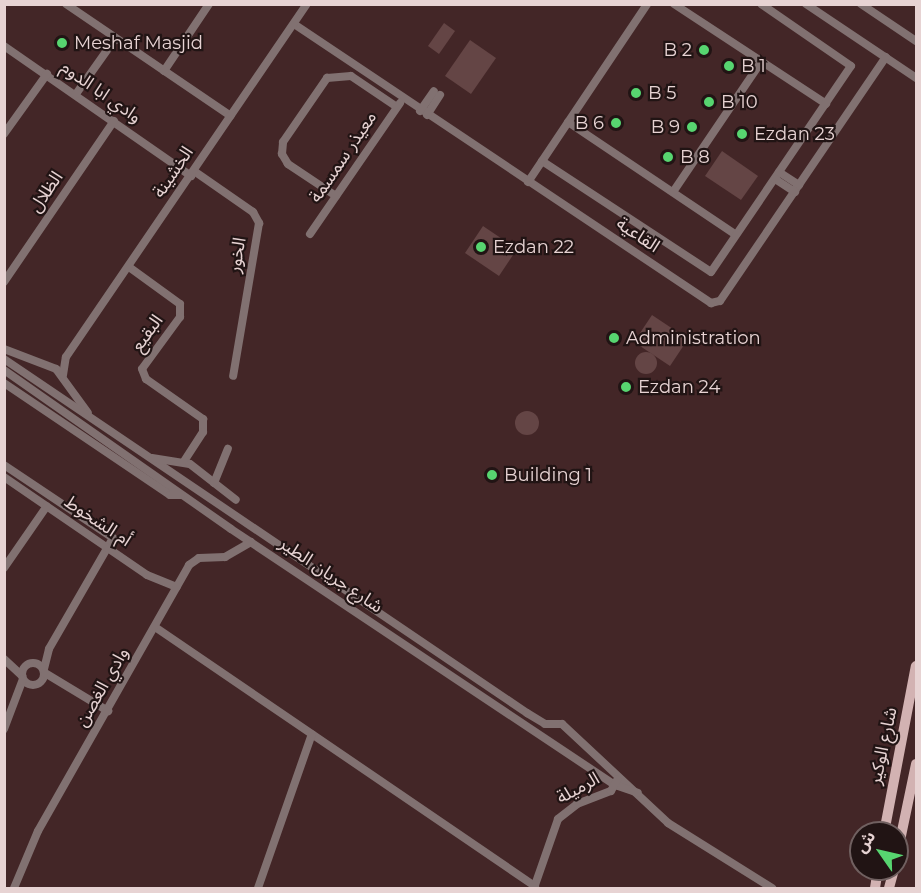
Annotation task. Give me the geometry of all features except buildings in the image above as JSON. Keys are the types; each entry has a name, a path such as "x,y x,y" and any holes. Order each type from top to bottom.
{"main road":[{"name":"شارع الوكير","path":"886,821 916,666"},
{"name":"شارع الوكير","path":"904,821 916,764"}],"street":[{"path":"66,4 231,116"},
{"path":"164,71 207,7 197,4"},
{"name":"الخشينة","path":"63,375 66,357 307,4"},
{"path":"528,182 647,4"},
{"path":"674,4 826,104"},
{"path":"542,161 706,273 777,176 826,104 850,62 761,4"},
{"path":"806,4 916,78"},
{"path":"861,4 916,41"},
{"name":"القاعية","path":"294,24 711,303 720,301 886,57"},
{"path":"76,94 115,39"},
{"name":"وادي ابا الدوم","path":"4,46 192,173"},
{"path":"673,192 761,62"},
{"path":"4,134 47,74"},
{"path":"336,196 288,164 282,154 284,142 327,78 351,76 397,107"},
{"path":"424,113 437,93"},
{"name":"معيذر سمسمة","path":"310,234 403,98"},
{"name":"الظلال","path":"4,282 114,121"},
{"path":"568,122 736,235"},
{"name":"الخور","path":"192,173 253,212 259,223 233,376"},
{"path":"777,176 797,189"},
{"name":"البقيع","path":"129,267 180,304 180,317 144,366 144,376 200,416 204,430 184,461"},
{"name":"شارع جريان الطير","path":"4,349 49,365 63,375 89,416"},
{"name":"الخشينة","path":"49,365 66,357"},
{"name":"شارع جريان الطير","path":"4,358 527,714 555,724 562,724 566,734 646,798 668,823 772,888"},
{"name":"شارع جريان الطير","path":"4,370 117,454 615,785 646,798"},
{"path":"7,386 117,454"},
{"path":"214,483 228,449"},
{"path":"151,458 184,461 236,500"},
{"name":"أم الشخوط","path":"4,465 113,538 107,547"},
{"name":"أم الشخوط","path":"4,477 107,547 177,588"},
{"path":"28,493 34,485"},
{"path":"6,562 47,506"},
{"name":"وادي الغصن","path":"14,888 38,831 194,561 225,557 251,542"},
{"path":"20,699 37,685 44,671 49,649 107,547"},
{"path":"154,627 535,887"},
{"path":"4,729 20,699 23,677 31,663 49,649"},
{"path":"6,659 31,663 44,671 61,687 108,711"},
{"path":"6,659 23,677 37,685 61,687"},
{"path":"546,738 555,724"},
{"path":"258,888 312,734"},
{"path":"615,785 616,774"},
{"name":"الرميلة","path":"535,887 558,819 615,785"}],"shaded area":[{"path":"444,23 455,31 439,54 428,46"},
{"path":"470,40 496,58 471,94 445,76"},
{"path":"722,151 758,176 741,200 705,176"},
{"path":"483,226 517,249 499,276 465,253"},
{"path":"652,315 688,339 670,366 634,342"},
{"path":"646,352 654,355 657,363 654,371 646,374 638,371 635,363 638,355"},
{"path":"527,411 535,415 539,423 535,431 527,435 519,431 515,423 519,415"}],"place":[{"name":"Meshaf Masjid","path":"62,43"},
{"name":"B 2","path":"704,50"},
{"name":"B 1","path":"729,66"},
{"name":"B 5","path":"636,93"},
{"name":"B 10","path":"709,102"},
{"name":"B 6","path":"616,123"},
{"name":"B 9","path":"692,127"},
{"name":"Ezdan 23","path":"742,134"},
{"name":"B 8","path":"668,157"},
{"name":"Ezdan 22","path":"481,247"},
{"name":"Administration","path":"614,338"},
{"name":"Ezdan 24","path":"626,387"},
{"name":"Building 1","path":"492,475"}]}
